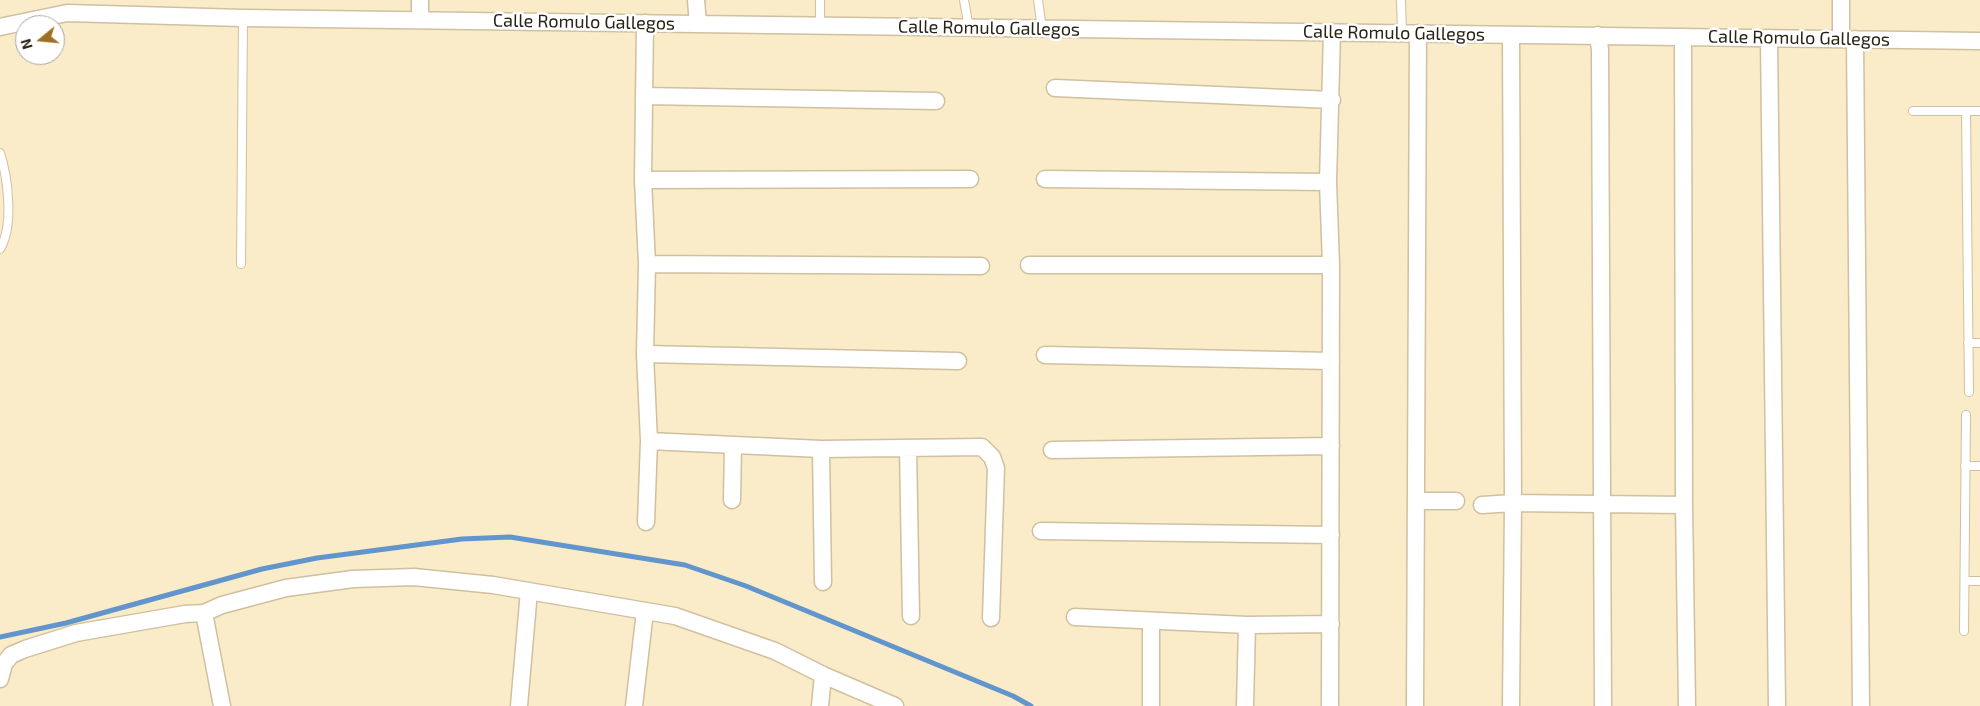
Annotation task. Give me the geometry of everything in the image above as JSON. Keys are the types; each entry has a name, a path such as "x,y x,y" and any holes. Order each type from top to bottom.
{"street":[{"path":"420,0 420,20"},
{"path":"696,0 698,24"},
{"path":"1841,0 1848,39 1861,706"},
{"name":"Calle Romulo Gallegos","path":"0,27 66,6 243,18 1980,41"},
{"path":"644,23 643,180 647,264 645,354 649,441 646,522"},
{"path":"1330,706 1331,266 1328,182 1332,100 1332,32"},
{"path":"1415,706 1418,33"},
{"path":"1511,35 1513,503 1511,706"},
{"path":"1598,35 1600,50 1603,706"},
{"path":"1683,37 1684,505 1687,706"},
{"path":"1769,38 1777,706"},
{"path":"1054,88 1332,100"},
{"path":"644,96 936,101"},
{"path":"643,180 970,179"},
{"path":"1046,179 1328,182"},
{"path":"647,264 981,266"},
{"path":"1029,265 1331,266"},
{"path":"645,354 958,361"},
{"path":"1045,355 1331,361"},
{"path":"649,441 733,446 821,448 982,446 992,457 996,468 991,618"},
{"path":"732,500 733,446"},
{"path":"1052,450 1331,446"},
{"path":"821,448 823,582"},
{"path":"908,448 911,616"},
{"path":"1417,501 1456,501"},
{"path":"1482,505 1513,503 1684,505"},
{"path":"1041,531 1331,534"},
{"path":"0,679 4,664 11,655 76,633 185,614 204,613 222,605 286,588 353,578 414,577 529,591 675,616 738,636 776,651 873,700 895,706"},
{"path":"519,706 529,591"},
{"path":"634,706 645,611"},
{"path":"204,613 222,706"},
{"path":"1075,617 1247,625 1330,624"},
{"path":"1151,621 1151,706"},
{"path":"1244,706 1247,625"},
{"path":"820,706 823,676"}],"lane":[{"path":"820,0 820,25"},
{"path":"964,0 969,28"},
{"path":"1038,0 1042,29"},
{"path":"1401,0 1402,33"},
{"path":"241,264 243,18"},
{"path":"1913,111 1980,111"},
{"path":"1966,111 1969,392"},
{"path":"0,153 6,171 7,210 7,238 0,249"},
{"path":"1968,343 1980,343"},
{"path":"1964,631 1966,415"},
{"path":"1966,466 1980,466"},
{"path":"1964,581 1980,581"}],"waterway":[{"path":"0,637 66,623 262,569 317,558 462,539 510,537 685,565 746,586 1013,696 1031,706"}]}
